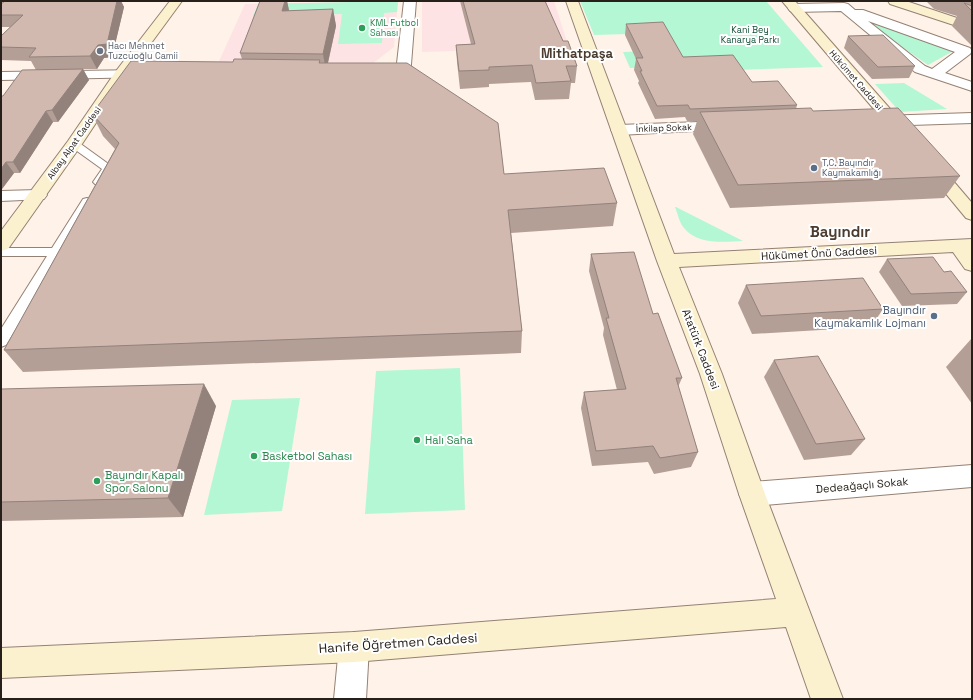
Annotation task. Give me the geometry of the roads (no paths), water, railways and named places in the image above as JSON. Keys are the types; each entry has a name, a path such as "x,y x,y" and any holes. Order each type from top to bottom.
{"street":[{"path":"1,2 71,1"},
{"name":"Albay Alpat Caddesi","path":"1,245 74,144 121,74 176,1"},
{"path":"372,76 403,76 410,1"},
{"name":"Atatürk Caddesi","path":"572,1 667,261 711,374 752,494 826,699"},
{"path":"894,1 972,27"},
{"path":"791,5 844,8 965,51 934,74"},
{"name":"Hükümet Caddesi","path":"791,5 912,144"},
{"path":"844,8 920,69 972,87"},
{"path":"4,82 16,76 160,74"},
{"path":"868,122 972,118"},
{"name":"İnkilap Sokak","path":"619,130 744,126"},
{"path":"922,156 972,214"},
{"path":"1,196 38,195"},
{"path":"965,246 972,264"},
{"name":"Hükümet Önü Caddesi","path":"667,261 965,246"},
{"name":"Dedeağaçlı Sokak","path":"752,494 972,476"},
{"name":"Hanife Öğretmen Caddesi","path":"1,663 354,647 795,612"},
{"path":"350,699 354,647"}],"lane":[{"path":"1,341 108,168 74,144"},
{"path":"1,252 56,252"}],"place":[{"name":"KML Futbol Sahası","path":"362,28"},
{"name":"Hacı Mehmet Tuzcuoğlu Camii","path":"100,51"},
{"name":"T.C. Bayındır Kaymakamlığı","path":"814,168"},
{"name":"Bayındır Kaymakamlık Lojmanı","path":"934,316"},
{"name":"Halı Saha","path":"417,440"},
{"name":"Basketbol Sahası","path":"254,456"},
{"name":"Bayındır Kapalı Spor Salonu","path":"97,481"}],"district":[{"name":"Mithatpaşa","path":"577,53"},
{"name":"Bayındır","path":"840,231"}],"park label":[{"name":"Kani Bey Kanarya Parkı","path":"750,36"}]}
